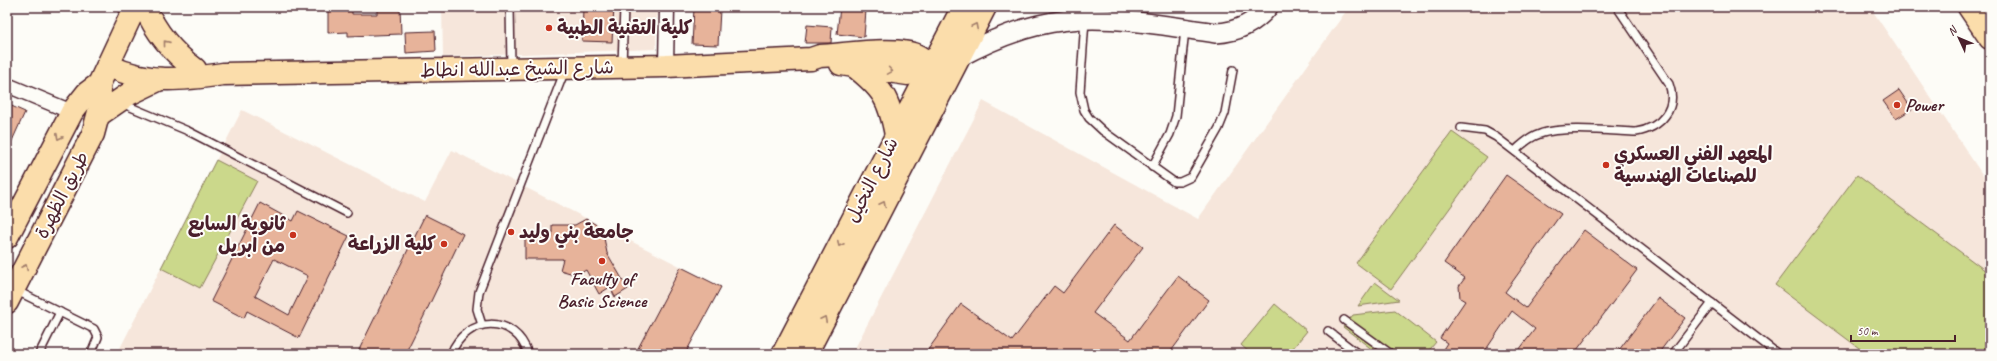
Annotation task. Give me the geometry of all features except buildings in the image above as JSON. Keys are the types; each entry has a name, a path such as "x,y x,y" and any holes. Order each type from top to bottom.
{"main road":[{"name":"طريق الظهرة","path":"10,296 93,134 109,108 101,94 104,75 136,7"},
{"path":"145,7 150,19 165,42 195,69"},
{"name":"شارع النخيل","path":"806,354 985,7"},
{"name":"شارع الشيخ عبدالله انطاط","path":"811,59 823,63 908,74 932,68 959,57 997,38 1040,24 1085,20 1116,20 1216,32 1238,30 1257,19 1268,7"},
{"path":"1969,7 1990,38"},
{"path":"900,53 917,48 933,40 943,33 961,11"},
{"name":"شارع النخيل","path":"783,354 961,11"},
{"name":"شارع الشيخ عبدالله انطاط","path":"104,75 182,79 223,74 666,66 811,59 820,56 852,54 900,53 918,56 939,75 943,86"},
{"name":"شارع الشيخ عبدالله انطاط","path":"104,75 139,64 195,69 223,74"},
{"path":"854,66 871,79 884,95 892,116 896,135"},
{"name":"طريق الظهرة","path":"7,237 72,112 81,99 104,75"},
{"path":"109,108 161,79"}],"street":[{"path":"666,66 667,7"},
{"path":"7,85 72,112"}],"lane":[{"path":"510,7 511,68"},
{"path":"622,67 624,7"},
{"path":"1515,151 1523,143 1542,133 1564,131 1636,132 1646,130 1663,120 1672,102 1672,92 1669,84 1616,7"},
{"path":"1085,20 1080,92 1084,110 1096,125 1174,182 1180,182 1191,177 1222,120 1233,70"},
{"path":"1152,167 1170,134 1176,116 1185,29"},
{"path":"482,325 477,309 479,292 566,68"},
{"path":"109,108 188,132 347,213"},
{"path":"1461,128 1485,131 1496,136 1778,354"},
{"path":"10,296 60,312 96,331 97,340 90,354"},
{"path":"1673,354 1712,303"},
{"path":"39,354 60,312"},
{"path":"1344,320 1391,354"},
{"path":"452,354 454,346 466,332 482,325 500,325 508,328 522,340 528,354"},
{"path":"1328,331 1358,354"}],"shaded area":[{"name":"كلية التقنية الطبية","path":"442,7 657,7 656,49 443,57"},
{"name":"المعهد الفني العسكري للصناعات الهندسية","path":"1349,7 1870,7 1990,186 1990,354 852,354 983,101 1198,219"},
{"path":"242,110 425,202 452,150 721,287 686,354 117,354"}],"green space":[{"path":"1452,132 1487,157 1391,289 1356,263"},
{"path":"216,160 257,181 200,288 161,268"},
{"path":"1857,175 1990,274 1990,354 1867,354 1775,285"},
{"path":"1375,282 1399,300 1358,306"},
{"path":"1275,304 1307,331 1288,354 1251,354 1241,345"},
{"path":"1395,310 1436,342 1426,354 1378,354 1343,327 1353,315"}],"place":[{"name":"كلية التقنية الطبية","path":"549,28"},
{"name":"Power","path":"1897,105"},
{"name":"المعهد الفني العسكري للصناعات الهندسية","path":"1606,165"},
{"name":"جامعة بني وليد","path":"511,232"},
{"name":"ثانوية السابع من ابريل","path":"293,235"},
{"name":"كلية الزراعة","path":"444,244"},
{"name":"Faculty of Basic Science","path":"602,261"}]}
